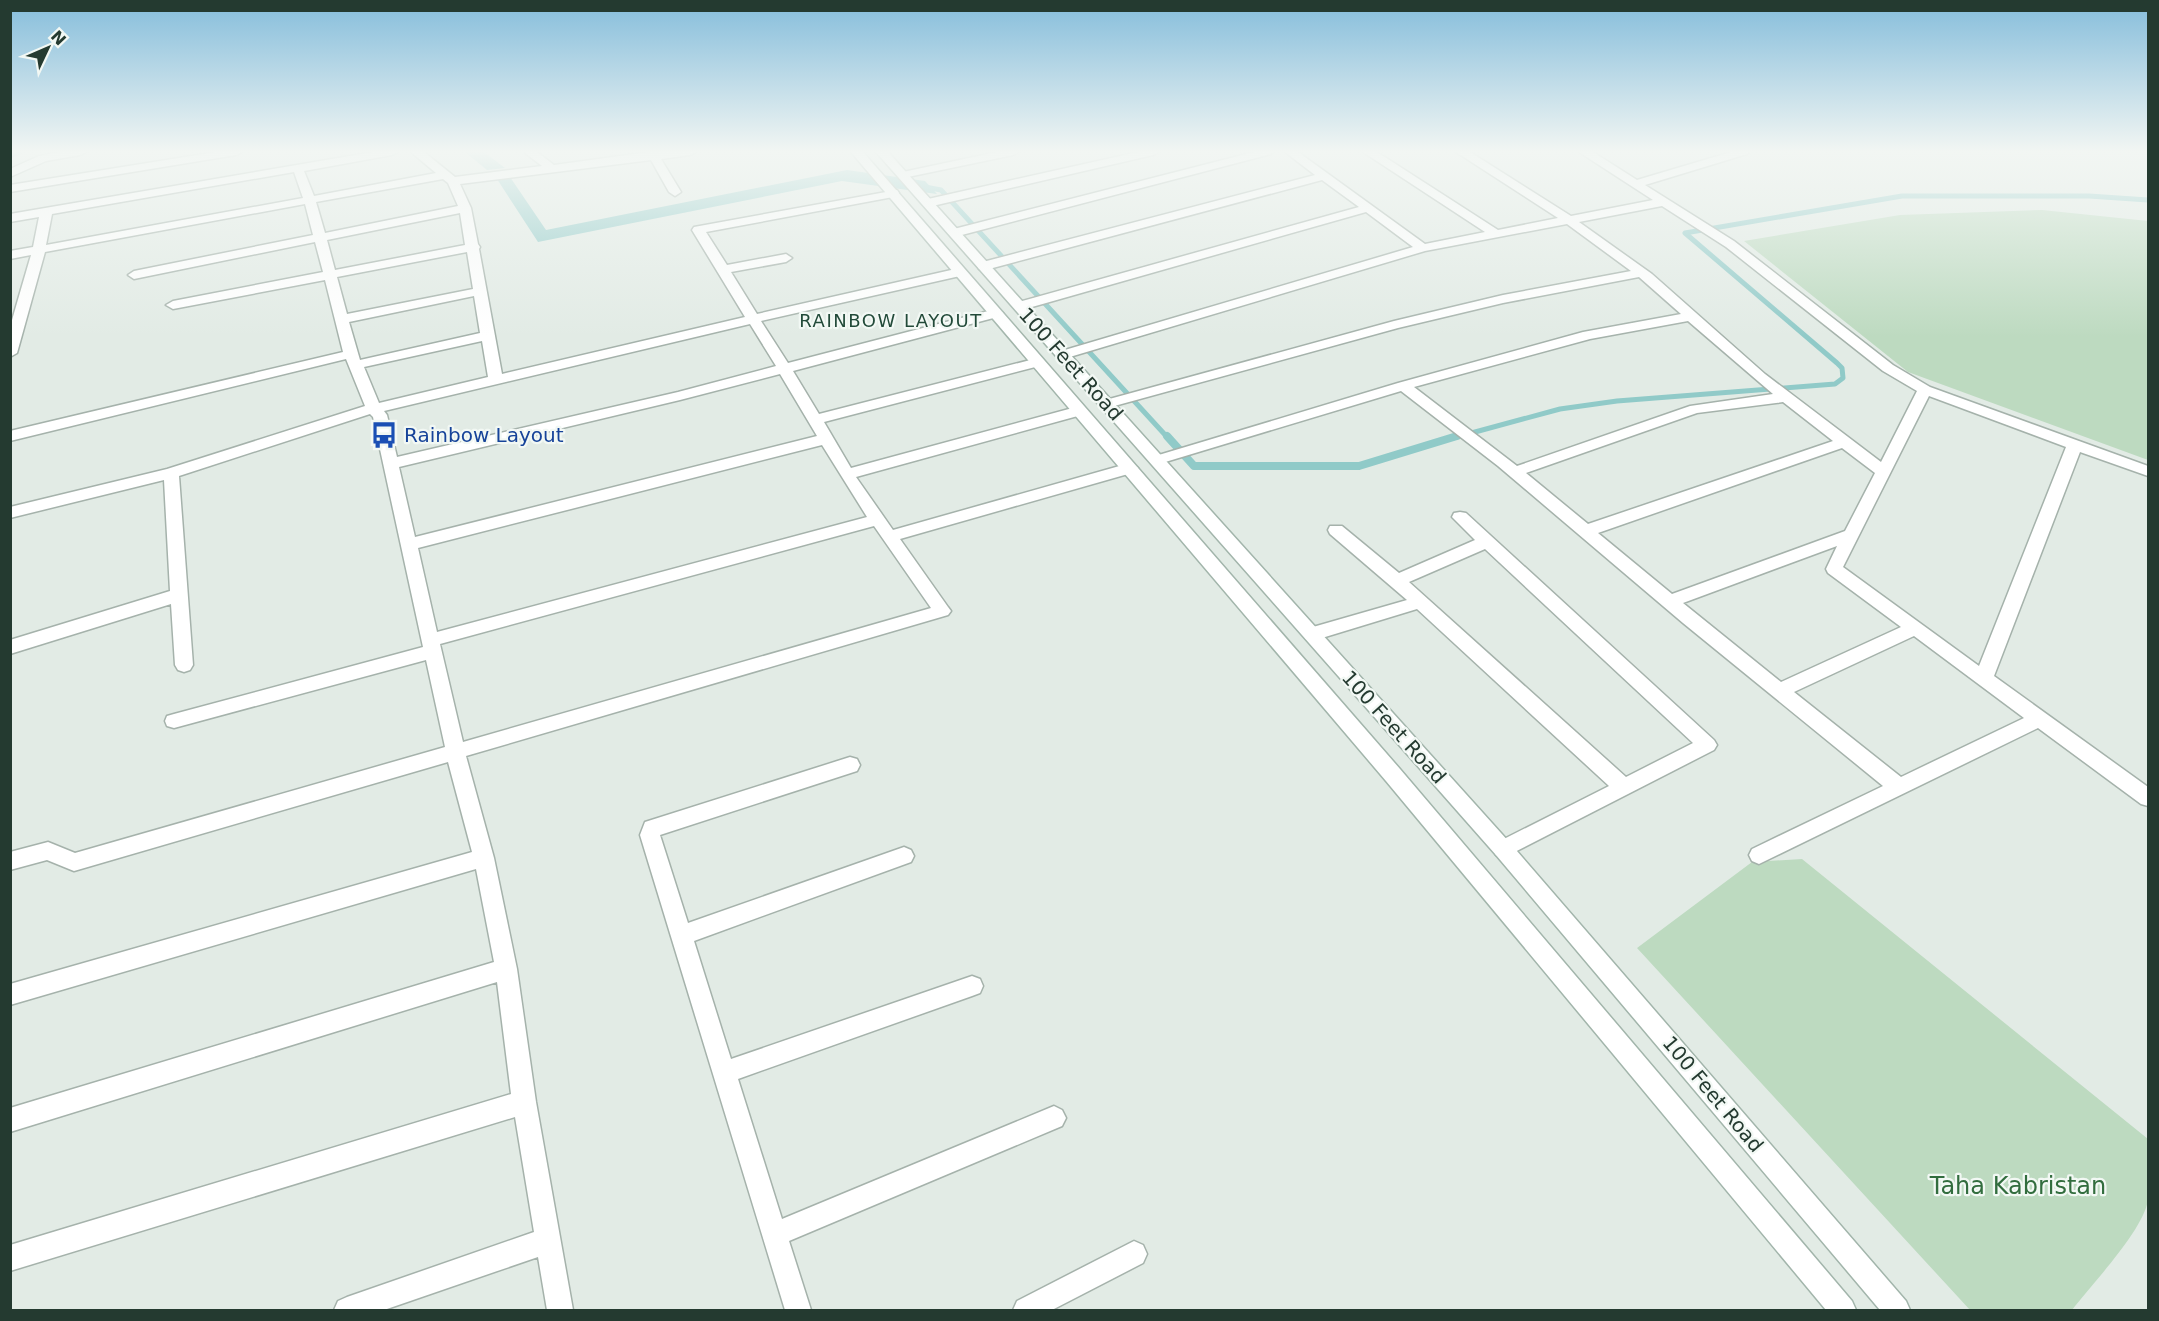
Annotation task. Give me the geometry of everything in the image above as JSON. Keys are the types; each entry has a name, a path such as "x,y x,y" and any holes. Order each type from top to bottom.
{"street":[{"path":"10,218 41,214"},
{"path":"10,353 39,250 46,214"},
{"path":"10,255 240,214"},
{"path":"313,214 353,360 374,410 380,415 455,752 484,858 506,969 524,1102 546,1241 560,1311"},
{"path":"134,274 436,214"},
{"path":"466,214 496,381"},
{"path":"10,861 48,851 74,862 942,611 888,537 847,474 698,230 784,214"},
{"name":"100 Feet Road","path":"911,214 1393,774 1843,1311"},
{"name":"100 Feet Road","path":"937,214 1503,849 1897,1311"},
{"path":"954,233 1029,214"},
{"path":"984,266 1181,214"},
{"path":"1020,306 1348,214"},
{"path":"1376,214 1423,248"},
{"path":"1464,214 1496,234"},
{"path":"1559,214 1641,273 1785,396 1883,472"},
{"path":"1063,355 1423,248 1602,214"},
{"path":"1682,214 1730,244 1888,368 1925,390 2148,471"},
{"path":"173,305 474,247"},
{"path":"723,270 786,258"},
{"path":"10,513 171,473 374,410 752,319 960,272"},
{"path":"1107,404 1394,325 1503,299 1641,273"},
{"path":"343,319 480,291"},
{"path":"390,464 680,396 996,313"},
{"path":"1157,460 1402,386 1588,335 1691,316"},
{"path":"10,436 353,360 488,335"},
{"path":"815,420 1038,362"},
{"path":"1402,386 1515,472 1899,787"},
{"path":"1925,390 1834,569 1984,676 2148,798"},
{"path":"1515,472 1695,409 1785,396"},
{"path":"847,474 1080,411"},
{"path":"410,544 825,439"},
{"path":"1586,531 1844,442"},
{"path":"1984,676 2075,444"},
{"path":"888,537 1130,468"},
{"path":"171,473 184,665"},
{"path":"1460,517 1707,745 1503,849"},
{"path":"174,721 877,520"},
{"path":"1336,530 1396,580 1624,787"},
{"path":"1671,601 1851,535"},
{"path":"1396,580 1487,542"},
{"path":"10,647 179,595"},
{"path":"1312,634 1420,602"},
{"path":"1780,690 1915,627"},
{"path":"1759,855 2041,718"},
{"path":"798,1311 650,835 652,828 850,765"},
{"path":"680,936 904,856"},
{"path":"10,995 484,858"},
{"path":"10,1120 506,969"},
{"path":"723,1073 972,986"},
{"path":"10,1258 524,1102"},
{"path":"774,1235 1054,1118"},
{"path":"347,1311 546,1241"},
{"path":"1026,1311 1134,1254"}],"green space":[{"path":"2077,214 2148,221 2148,460 1908,372 1744,241 1900,215"},
{"name":"Taha Kabristan","path":"1802,859 2148,1139 2150,1185 2144,1213 2127,1242 2072,1310 1970,1310 1637,948 1752,862"}],"water":[{"path":"520,214 535,214 546,230 628,214 679,214 538,242"}],"waterway":[{"path":"963,214 1168,438"},
{"path":"1453,438 1560,409 1617,401 1835,384 1843,378 1842,368 1685,233 1799,214"},
{"path":"1167,436 1194,466 1359,466 1457,436"}],"place":[{"name":"Rainbow Layout","path":"384,435"}],"district":[{"name":"RAINBOW LAYOUT","path":"891,320"}]}
